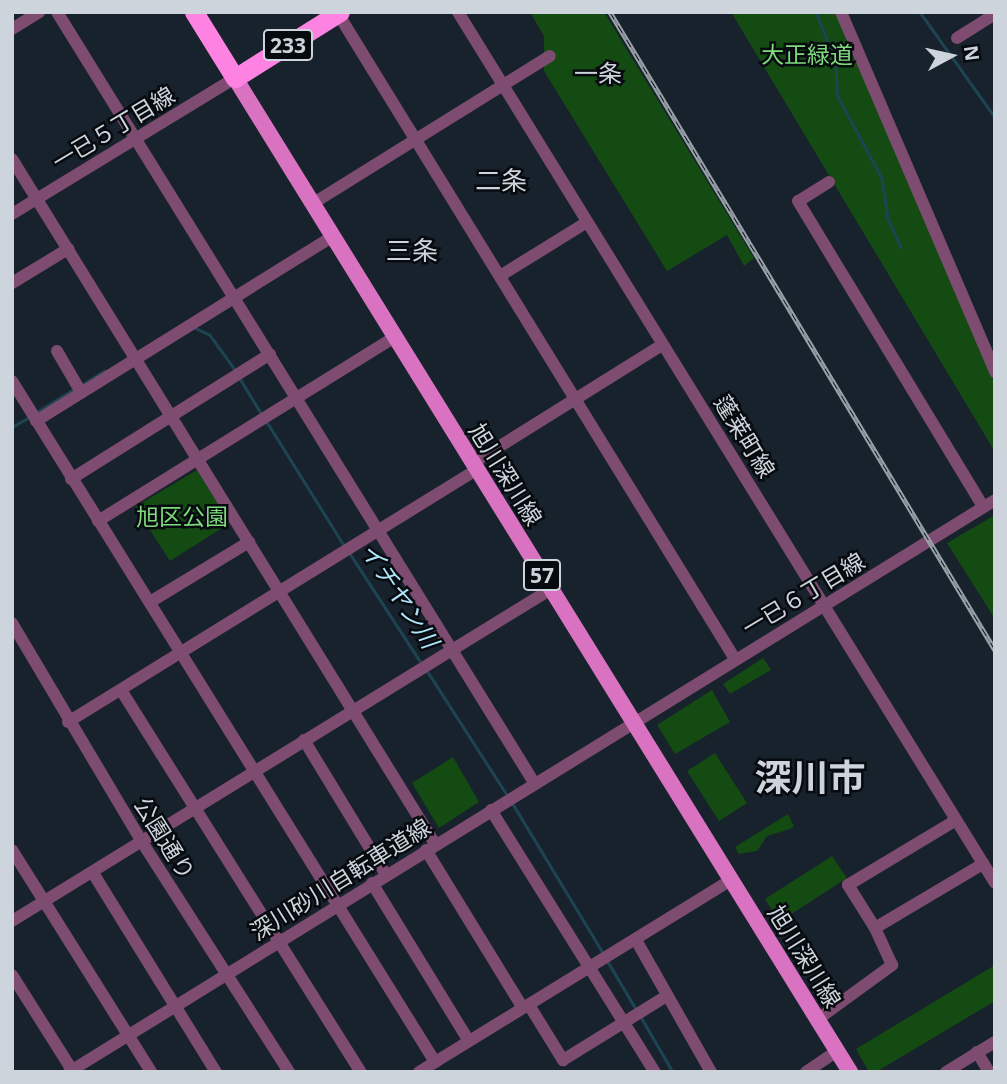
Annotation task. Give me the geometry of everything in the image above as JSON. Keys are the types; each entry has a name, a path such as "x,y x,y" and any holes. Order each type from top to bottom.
{"highway":[{"name":"233","path":"194,12 235,78 338,13"}],"main road":[{"name":"旭川深川線","path":"235,78 850,1072"}],"street":[{"path":"12,29 39,12"},
{"path":"57,12 137,137 535,784"},
{"name":"蓬莱町線","path":"458,12 995,883"},
{"path":"841,12 995,373"},
{"path":"338,13 735,659"},
{"path":"957,38 995,14"},
{"path":"312,204 550,56"},
{"name":"一已５丁目線","path":"12,214 235,78"},
{"path":"12,159 354,710 526,1007 563,1060 665,997"},
{"path":"829,182 798,201 989,504"},
{"path":"499,276 587,222"},
{"path":"36,421 333,236"},
{"path":"12,283 68,249"},
{"path":"98,521 395,337"},
{"path":"68,722 379,531 662,345"},
{"path":"57,351 81,392"},
{"path":"71,479 271,354"},
{"path":"12,381 435,1062"},
{"name":"一已６丁目線","path":"633,723 989,504"},
{"path":"150,602 249,542"},
{"path":"12,921 551,589"},
{"name":"公園通り","path":"12,623 68,722 142,842 289,1072"},
{"path":"121,690 361,1072"},
{"name":"深川砂川自転車道線","path":"71,1071 633,723"},
{"path":"304,740 386,875"},
{"path":"491,810 654,1072"},
{"path":"818,1020 892,965 875,928 848,884 956,820"},
{"path":"12,850 151,1072"},
{"path":"875,928 983,864"},
{"path":"93,873 216,1072"},
{"path":"419,1072 731,880"},
{"path":"372,883 469,1041"},
{"path":"636,940 665,997 711,1072"},
{"path":"12,975 71,1071"},
{"path":"946,1072 995,1042"},
{"path":"810,1071 837,1051"},
{"path":"977,1052 989,1072"}],"green space":[{"path":"530,12 604,12 754,258 744,266 727,235 667,271 544,71 544,36"},
{"name":"大正緑道","path":"731,12 835,12 995,383 995,452"},
{"name":"旭区公園","path":"197,470 230,523 170,561 135,507"},
{"path":"995,515 995,619 947,543"},
{"path":"763,658 771,670 730,694 723,684"},
{"path":"712,690 730,722 675,754 657,725"},
{"path":"715,753 747,803 719,821 687,771"},
{"path":"453,757 479,802 439,828 412,783"},
{"path":"788,814 794,826 767,836 757,851 739,854 735,847"},
{"path":"832,856 847,878 779,922 765,899"},
{"path":"995,965 995,1001 876,1072 869,1072 856,1049"}],"waterway":[{"path":"816,12 836,62 837,95 882,178 888,218 901,247"},
{"path":"920,12 995,117"},
{"name":"イチヤン川","path":"193,327 210,335 236,371"},
{"name":"イチヤン川","path":"83,384 104,371"},
{"name":"イチヤン川","path":"239,377 261,413"},
{"name":"イチヤン川","path":"35,413 74,389"},
{"name":"イチヤン川","path":"12,427 29,417"},
{"name":"イチヤン川","path":"267,422 345,547"},
{"name":"イチヤン川","path":"349,552 422,664"},
{"name":"イチヤン川","path":"426,669 508,796"},
{"name":"イチヤン川","path":"513,804 604,954"},
{"name":"イチヤン川","path":"607,960 636,1009"},
{"name":"イチヤン川","path":"641,1017 673,1072"}],"railway":[{"path":"610,12 995,650"}],"district":[{"name":"一条","path":"598,73"},
{"name":"二条","path":"501,181"},
{"name":"三条","path":"412,251"},
{"name":"深川市","path":"810,777"}]}
